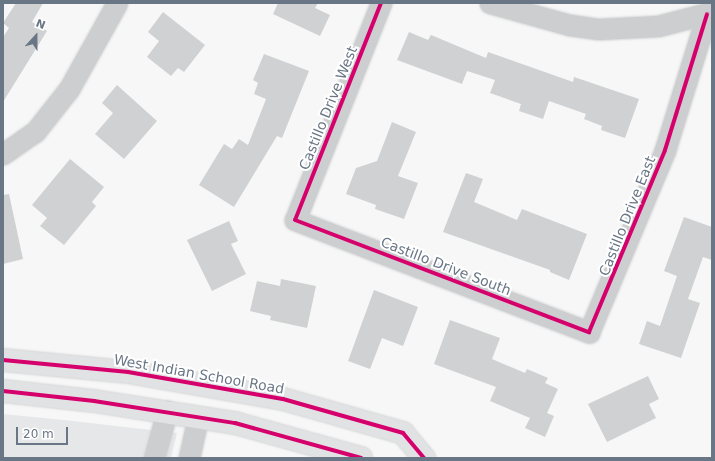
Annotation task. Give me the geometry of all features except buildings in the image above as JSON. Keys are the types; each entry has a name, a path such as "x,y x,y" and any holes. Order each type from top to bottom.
{"main road":[{"name":"West Indian School Road","path":"3,360 128,372 283,399 403,433 424,458"},
{"path":"3,391 167,411 235,423 361,458"}],"street":[{"path":"3,154 35,132 69,89 117,3"},
{"name":"Castillo Drive West","path":"295,220 381,3"},
{"path":"490,3 563,24 599,29 658,26 709,13"},
{"name":"Castillo Drive East","path":"589,332 661,163 709,13"},
{"name":"Castillo Drive South","path":"295,220 589,332"},
{"path":"154,458 167,411"},
{"path":"189,458 198,417"}],"shaded area":[{"path":"3,414 177,433 171,458 3,458"}],"cycle path":[{"path":"381,3 295,220 589,332 665,150 707,14"},
{"path":"3,360 128,372 283,399 403,433 424,458"},
{"path":"3,391 94,401 235,423 361,458"}]}
